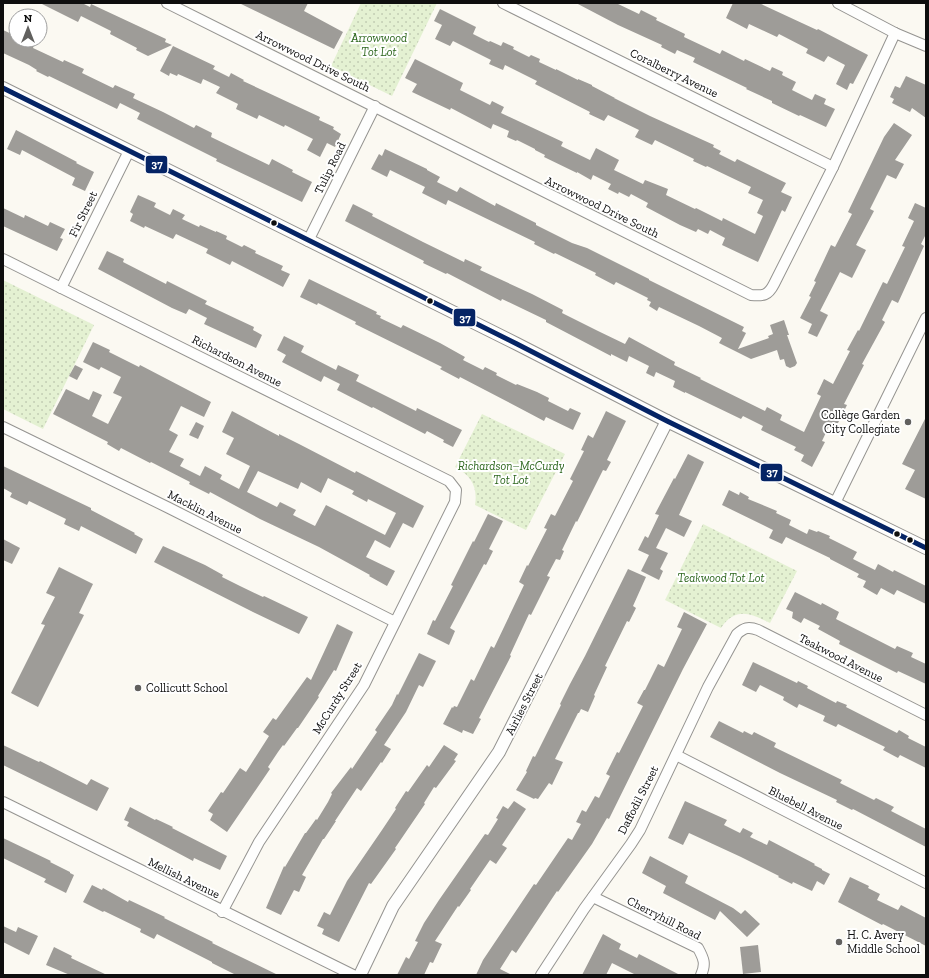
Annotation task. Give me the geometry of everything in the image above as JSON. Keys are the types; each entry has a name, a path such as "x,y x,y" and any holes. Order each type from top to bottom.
{"street":[{"name":"Arrowwood Drive South","path":"167,3 375,106 582,212 752,295 762,296 771,291 833,167 895,33"},
{"name":"Coralberry Avenue","path":"503,3 833,167"},
{"path":"838,3 895,33 926,46"},
{"path":"3,88 517,344 667,421 926,548"},
{"name":"Tulip Road","path":"308,241 375,106"},
{"name":"Fir Street","path":"61,288 129,151"},
{"name":"Richardson Avenue","path":"3,260 449,481 456,490"},
{"path":"835,503 926,318"},
{"name":"Airlies Street","path":"360,975 393,906 499,752 667,421"},
{"name":"Macklin Avenue","path":"3,427 169,508 395,622"},
{"name":"McCurdy Street","path":"222,912 258,842 364,685 455,502 456,490"},
{"name":"Teakwood Avenue","path":"744,628 758,630 926,715"},
{"name":"Daffodil Street","path":"541,975 640,830 712,680 736,634 744,628"},
{"name":"Bluebell Avenue","path":"676,755 926,883"},
{"name":"Mellish Avenue","path":"3,802 222,912 353,975"},
{"name":"Cherryhill Road","path":"593,897 698,948 703,958 704,968 700,975"}],"green space":[{"name":"Arrowwood Tot Lot","path":"361,3 437,3 392,96 331,66"},
{"path":"3,280 94,325 43,429 3,409"},
{"name":"Richardson–McCurdy Tot Lot","path":"482,414 565,454 526,530 475,505 476,499 472,482 461,470 455,467"},
{"name":"Teakwood Tot Lot","path":"703,524 797,571 770,623 750,615 738,614 727,621 721,628 665,600"}],"building":[{"path":"40,3 82,3 90,7 91,4 166,39 165,42 172,45 148,56 136,50 137,48 110,34 111,31 81,16 78,22"},
{"path":"239,3 308,3 304,11 343,32 334,49"},
{"path":"576,3 616,3 639,14 641,10 657,18 656,20 685,34 684,37 720,54 722,50 744,61 745,59 770,71 772,67 783,72 782,75 796,82 792,90 812,100 815,94 826,99 824,104 835,109 826,127 800,115 799,116 746,89 747,88 693,62 695,58 677,50 675,54 661,47 662,45 618,25"},
{"path":"733,3 759,3 817,30 818,29 868,55 853,84 850,83 847,90 836,84 845,65 828,56 824,62 806,53 808,49 779,34 777,37 749,24 747,29 726,18"},
{"path":"440,9 476,27 473,34 501,46 503,42 529,57 531,55 540,59 539,62 592,85 650,116 714,145 713,147 721,151 719,154 735,162 737,159 786,183 781,192 792,197 785,212 782,210 758,262 722,245 725,238 710,230 708,234 698,229 696,232 680,225 646,207 648,203 631,194 629,197 608,189 611,184 593,175 591,180 544,157 545,155 535,149 507,137 509,131 493,124 491,129 451,108 450,110 412,92 417,84 405,78 415,59 463,83 460,90 490,105 492,101 504,107 501,113 563,142 561,146 590,160 596,148 619,160 614,170 643,184 645,180 668,189 666,195 695,209 696,208 722,221 723,218 755,234 763,216 757,213 763,200 748,193 751,187 693,161 694,159 655,140 652,145 635,137 639,130 608,115 604,121 589,114 590,112 535,84 537,81 505,65 503,70 489,64 491,60 453,41 450,46 435,39 442,25 434,21"},
{"path":"3,30 8,32 8,48 33,48 63,62 64,60 84,69 82,73 113,88 115,85 135,94 133,98 194,128 196,125 212,133 211,137 269,165 272,159 293,170 292,172 312,182 302,202 216,161 217,159 137,119 140,113 120,103 117,109 49,76 48,77 36,71 37,70 29,65 3,53"},
{"path":"173,46 215,66 213,69 229,77 231,73 244,80 243,81 320,117 319,120 334,127 333,129 341,134 335,147 327,143 320,157 307,150 313,139 285,125 284,127 259,115 257,119 236,109 238,104 216,93 220,87 203,79 201,84 178,74 177,76 170,73 169,76 160,71"},
{"path":"906,76 926,85 926,118 912,108 910,112 892,103 894,99 890,97 895,86 900,88"},
{"path":"894,123 912,135 895,160 904,164 896,179 887,175 870,209 874,211 856,245 866,250 852,278 840,272 820,311 828,315 817,337 808,333 812,324 800,318 811,297 809,296 816,282 814,281 831,245 835,247 852,214 848,212 884,137"},
{"path":"16,130 94,172 85,191 72,185 75,178 22,150 20,155 7,149"},
{"path":"385,149 427,169 440,177 437,182 457,192 460,187 495,206 496,203 572,243 587,248 744,327 742,331 746,333 738,349 769,338 768,336 773,334 770,325 784,320 789,335 787,335 797,363 795,366 790,368 786,366 784,359 780,360 777,350 751,359 719,343 722,338 699,326 659,307 657,311 649,306 651,302 647,300 648,298 616,282 614,285 595,275 596,273 555,253 554,254 534,244 535,242 448,200 446,205 422,193 425,187 390,170 387,177 371,169 379,154 382,156"},
{"path":"138,195 156,203 154,207 170,215 173,209 185,215 182,219 199,227 200,225 227,236 226,239 242,247 244,245 256,251 255,253 283,266 281,270 290,274 283,287 232,261 230,265 206,253 208,249 176,234 173,239 130,221 133,214 130,212"},
{"path":"915,203 926,208 926,234 921,244 924,246 898,303 892,300 882,320 885,322 862,364 864,365 844,404 847,405 836,427 830,424 822,441 825,442 812,467 801,461 804,455 794,450 796,447 761,430 763,426 743,416 741,419 685,393 673,387 675,381 656,372 654,377 646,373 649,366 629,356 627,362 611,354 611,356 546,322 546,320 502,299 501,301 447,273 446,274 423,263 424,261 345,221 353,204 373,214 372,216 423,242 464,262 465,259 482,267 480,270 563,310 562,313 598,331 625,344 629,337 675,362 674,365 701,378 700,379 765,411 767,407 782,415 780,420 804,432 821,396 817,394 824,379 833,384 850,351 847,350 858,330 859,331 883,282 887,284 905,247 902,246 914,221 908,218"},
{"path":"3,208 24,218 25,215 48,226 50,222 65,229 60,238 63,239 57,251 3,226"},
{"path":"107,251 124,259 123,262 166,284 167,281 207,301 205,304 254,327 253,330 262,335 256,348 204,324 207,318 189,309 186,314 172,308 98,269"},
{"path":"309,279 377,312 376,314 381,316 380,318 401,328 403,325 440,343 465,357 463,360 483,370 485,367 497,373 496,375 516,385 517,384 549,398 548,401 568,411 570,408 581,413 573,430 546,417 544,421 460,377 459,379 440,369 442,367 355,324 356,322 318,303 317,305 300,297"},
{"path":"284,336 304,346 301,352 336,370 338,365 359,375 356,381 416,411 417,408 462,430 453,447 443,442 444,440 427,431 425,434 337,390 340,384 324,376 321,382 282,362 286,355 277,350"},
{"path":"93,342 110,350 109,352 139,367 140,365 211,402 204,417 181,406 169,430 178,435 169,452 184,459 180,466 200,476 205,466 222,475 220,479 239,489 250,466 226,454 234,438 222,432 232,411 279,436 279,434 424,506 413,528 403,523 390,548 375,540 366,557 395,571 387,586 319,547 260,519 210,492 209,494 189,484 190,482 151,462 150,463 121,448 119,451 107,444 108,442 53,414 66,389 89,400 93,391 102,395 92,416 108,424 122,397 113,393 121,377 101,367 99,370 83,362","holes":["258,471 298,489 301,482 321,493 328,478 354,491 352,494 367,502 368,499 396,513 385,535 326,505 315,526 293,515 296,510 280,502 277,507 247,492"]},
{"path":"75,365 83,369 77,380 69,376"},
{"path":"606,411 626,421 607,460 611,462 606,471 603,470 577,522 576,521 562,550 564,551 560,560 556,559 547,576 550,577 531,615 529,614 510,655 511,656 479,718 481,719 473,734 463,730 462,733 443,724 452,707 457,707 471,679 474,681 491,646 494,648 524,585 519,582 547,529 544,528 551,514 555,516 573,481 570,479 584,451 581,450 588,435 593,438"},
{"path":"926,417 926,499 905,489 915,470 902,464"},
{"path":"196,422 204,426 198,439 189,435"},
{"path":"688,454 704,462 679,515 692,521 684,537 666,528 656,548 668,553 660,569 663,571 659,580 641,571 649,555 638,550 645,536 648,538 659,515 655,514"},
{"path":"3,466 91,508 91,510 135,533 134,534 143,539 136,554 81,526 79,531 64,524 66,519 29,501 27,505 10,497 12,493 3,488"},
{"path":"729,490 739,495 740,492 749,497 748,499 777,511 776,513 791,520 789,525 807,534 809,529 830,536 829,538 857,552 853,559 875,570 878,564 893,572 894,570 926,586 926,604 897,590 894,595 881,588 877,595 863,587 866,581 857,577 859,574 830,558 786,537 782,544 769,538 773,530 722,505"},
{"path":"488,514 503,521 489,549 493,551 486,565 484,564 450,628 455,631 449,645 427,634 433,620 435,621 453,586 451,585"},
{"path":"3,539 20,548 12,564 3,560"},
{"path":"163,546 205,565 223,575 222,577 240,586 308,617 299,634 154,562"},
{"path":"59,567 93,584 79,613 84,615 38,707 11,693 45,625 41,624 55,597 46,593"},
{"path":"628,569 646,577 633,606 636,608 629,622 627,621 605,666 607,667 588,712 581,709 578,713 555,759 563,762 552,785 549,783 538,799 534,799 516,790 527,772 526,771 533,756 535,757"},
{"path":"795,592 839,612 836,619 895,649 897,646 913,653 911,657 926,664 926,684 898,671 897,673 839,644 840,641 818,629 820,626 804,618 801,623 792,618 793,612 786,609"},
{"path":"684,612 707,624 683,669 609,819 607,818 592,844 558,892 557,891 516,953 512,950 500,969 512,975 476,975 483,960 534,884 536,885 568,838 572,840 581,824 576,822 582,810 586,812 595,796 599,798 610,776 606,774 617,752 619,753 643,706 637,703 658,664 664,667 682,629 677,627"},
{"path":"337,624 353,632 336,671 334,670 318,696 319,697 298,728 278,752 268,767 270,769 227,832 210,820 213,814 208,811 221,792 223,793 240,768 246,772 269,736 263,732 273,718 276,720 307,677 311,680"},
{"path":"419,653 436,661 423,687 419,685 406,712 384,745 391,749 361,791 357,788 323,839 302,875 306,877 299,892 294,890 281,915 266,908 284,866 285,867 305,833 316,819 317,820 328,802 332,794 331,793 351,767 352,769 377,732 375,730 392,705 397,694 398,695"},
{"path":"753,662 797,683 798,681 808,686 807,688 836,703 837,701 847,705 846,707 897,733 899,730 909,736 908,738 926,747 926,768 900,755 898,758 883,750 885,747 838,724 836,727 823,721 825,716 799,704 797,708 783,700 784,697 760,685 756,692 742,685"},
{"path":"719,721 743,733 744,731 752,735 754,732 776,743 774,747 842,780 840,783 874,800 876,798 894,807 891,811 926,829 926,847 853,809 852,810 836,802 837,800 710,737"},
{"path":"3,745 39,762 40,761 87,785 91,779 109,788 97,811 3,765"},
{"path":"444,745 458,754 454,760 456,761 436,788 434,787 424,803 425,804 395,848 396,849 371,884 369,883 339,942 322,934 324,929 317,926 324,912 330,915 347,881 396,809 395,808 406,791 408,792 427,765 429,767"},
{"path":"514,801 526,809 502,845 507,848 496,864 490,860 435,941 442,944 433,963 430,962 424,975 397,975 406,957 409,959 418,942 415,941 424,923 439,900 485,834 488,835 498,819 496,818 503,806 508,809"},
{"path":"685,801 727,820 724,825 740,833 743,828 753,833 750,837 767,845 769,840 815,864 814,865 830,874 824,885 817,881 812,891 793,882 792,884 741,857 689,833 683,845 668,838"},
{"path":"130,807 155,820 156,819 173,827 172,828 227,856 220,870 194,858 193,861 127,826 129,822 124,820"},
{"path":"3,838 51,861 50,862 74,875 66,893 44,882 46,879 3,858"},
{"path":"650,856 688,876 685,883 733,908 741,914 745,910 760,924 747,937 720,911 715,920 663,893 666,886 642,873"},
{"path":"850,877 869,886 868,888 880,894 877,900 898,910 901,905 926,918 926,946 838,902"},
{"path":"92,885 102,890 103,888 128,902 129,900 165,917 164,918 213,942 212,943 278,975 236,975 157,934 154,939 140,932 141,929 83,902"},
{"path":"3,926 16,932 18,927 38,936 29,955 3,942"},
{"path":"603,934 621,944 619,949 637,958 639,954 680,975 636,975 612,963 606,975 582,975"},
{"path":"758,945 761,972 743,974 740,947"},
{"path":"54,947 72,956 71,958 107,975 70,975 46,965"}],"transit line":[{"name":"37","path":"3,88 517,344 667,421 926,548"}],"place":[{"name":"Collège Garden City Collegiate","path":"908,422"},
{"name":"Collicutt School","path":"138,688"},
{"name":"H. C. Avery Middle School","path":"839,942"}]}
